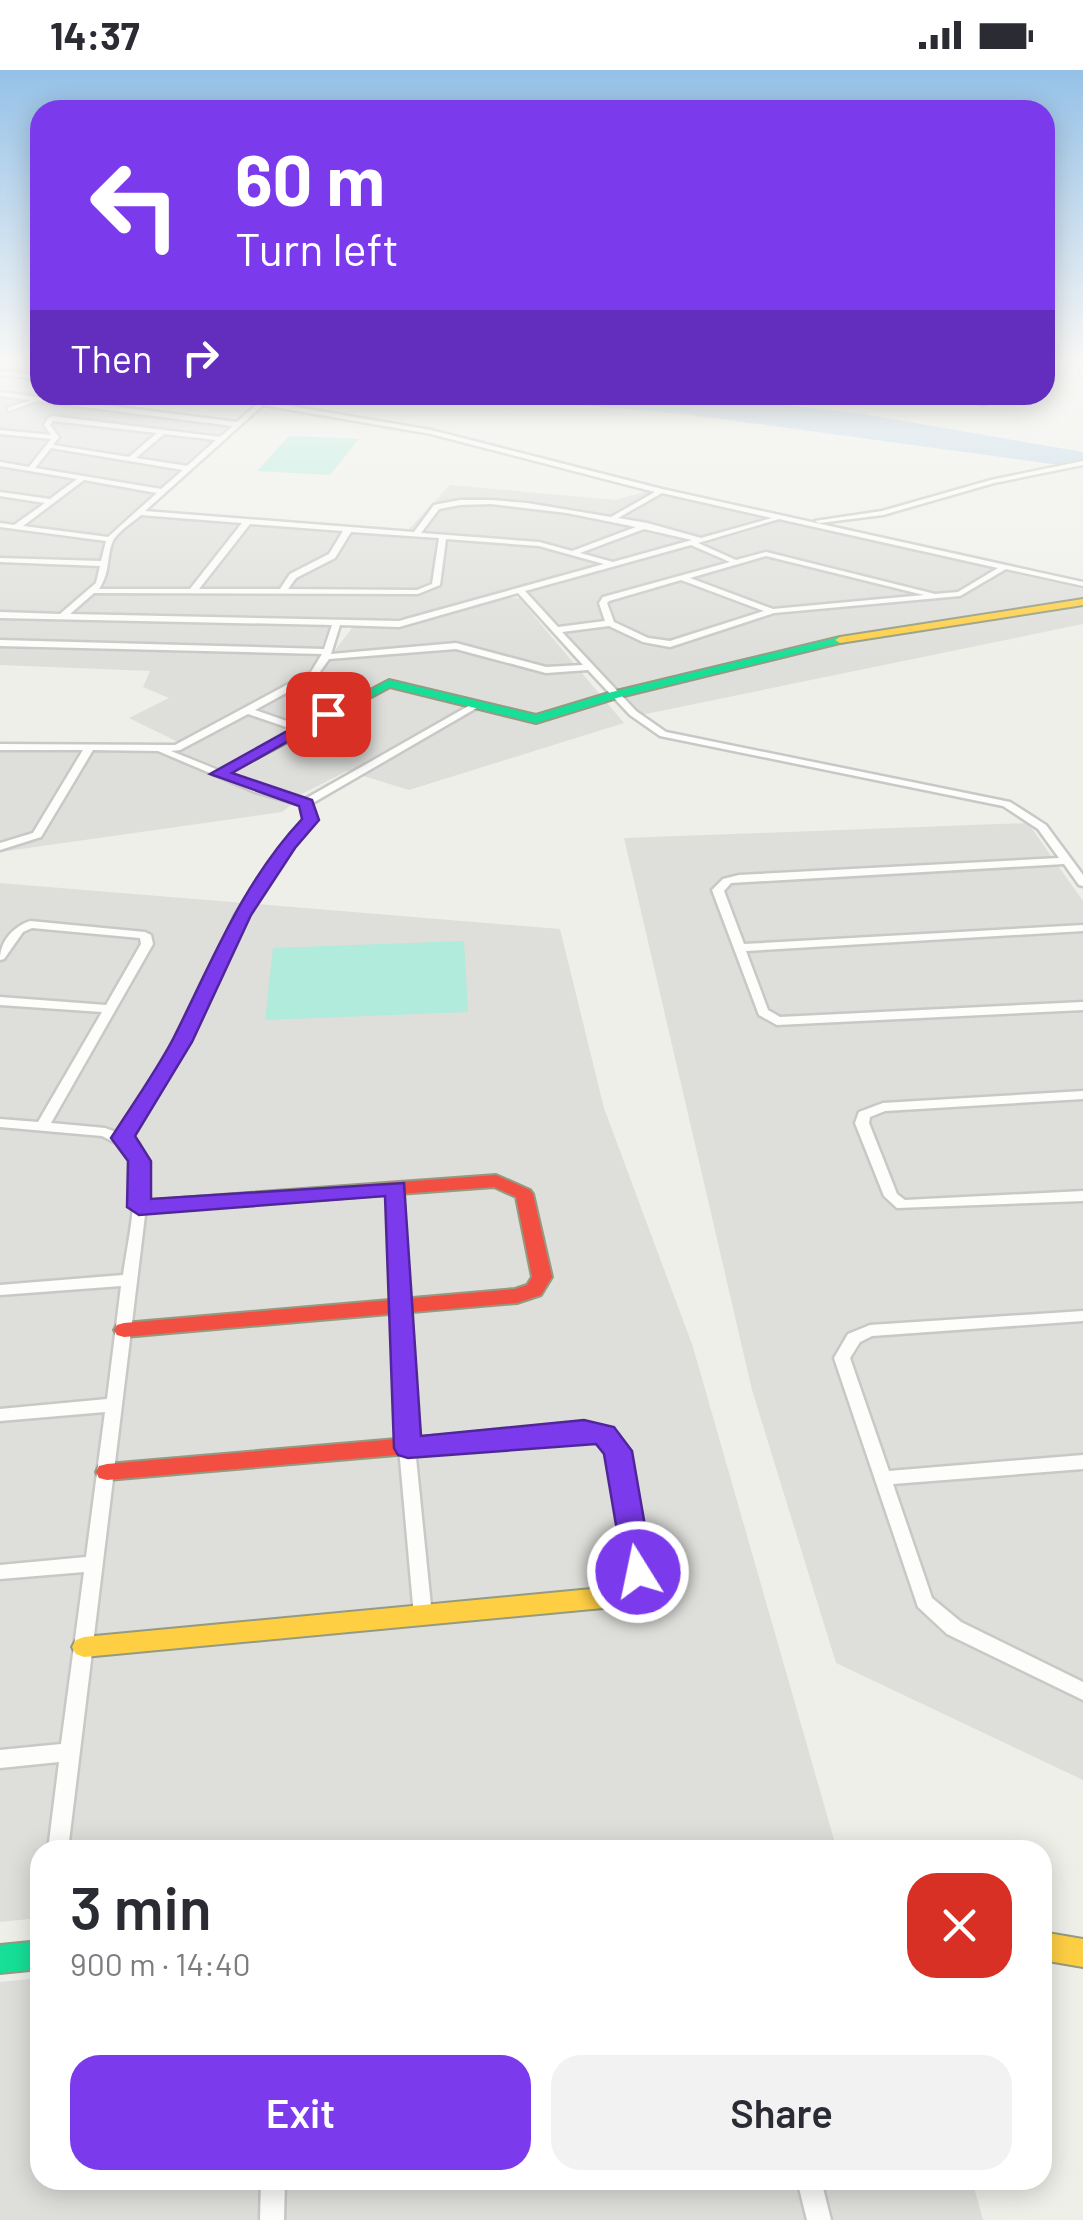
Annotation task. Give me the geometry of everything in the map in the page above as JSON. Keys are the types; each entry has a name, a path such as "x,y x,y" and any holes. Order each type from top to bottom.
{"street":[{"path":"31,469 38,460"},
{"path":"132,460 190,469"},
{"path":"60,617 94,591 106,564 110,538 199,460"},
{"path":"543,460 1083,584"},
{"path":"804,522 883,513 993,480 1083,462"},
{"path":"0,464 164,492"},
{"path":"16,528 83,478"},
{"path":"615,517 661,490"},
{"path":"0,494 50,501"},
{"path":"416,534 438,507 449,503 615,517 697,542 732,560"},
{"path":"140,513 538,544 615,565"},
{"path":"0,616 336,625 414,621 782,518"},
{"path":"193,591 248,522"},
{"path":"0,525 110,538"},
{"path":"574,552 646,525"},
{"path":"282,592 293,576 332,556 349,528"},
{"path":"94,591 427,590 436,584 442,536"},
{"path":"610,623 602,603 606,599 732,560 772,554 942,597"},
{"path":"0,560 106,564"},
{"path":"556,630 610,623 646,640 670,644 772,611 968,592 1004,566"},
{"path":"680,577 772,611"},
{"path":"522,592 616,694 646,724 664,734 1006,804 1034,820 1083,883"},
{"path":"218,774 389,683 536,719 616,694 830,642 1083,602"},
{"path":"0,746 163,750 189,744 303,682 327,654 336,625"},
{"path":"0,643 327,654 456,646 546,670 590,667"},
{"path":"163,750 218,774 306,803 476,706"},
{"path":"249,712 301,729"},
{"path":"0,846 37,836 89,750"},
{"path":"123,1138 182,1042 241,915 288,844 311,820 306,803"},
{"path":"1068,860 727,880 718,890 763,1012 777,1022 1083,1006"},
{"path":"0,956 19,930 30,924 138,931 145,935 146,944 42,1127"},
{"path":"740,948 1083,928"},
{"path":"0,1001 109,1009"},
{"path":"1083,1095 883,1108 864,1115 862,1123 891,1196 902,1205 1083,1196"},
{"path":"0,1123 123,1138 134,1146 140,1161 139,1207 59,1840"},
{"path":"124,1330 517,1296 534,1290 542,1277 524,1194 512,1184 496,1180 139,1207"},
{"path":"396,1188 408,1448 423,1616"},
{"path":"0,1290 128,1280"},
{"path":"1083,1316 870,1332 854,1338 842,1358 886,1478 920,1592 939,1618 1083,1691"},
{"path":"0,1415 113,1405"},
{"path":"84,1647 603,1598 628,1588 638,1572 618,1451 604,1435 584,1430 107,1472"},
{"path":"886,1478 1081,1466"},
{"path":"0,1572 94,1564"},
{"path":"0,1758 70,1752"},
{"path":"1052,1948 1083,1953"},
{"path":"0,1959 30,1956"},
{"path":"272,2220 273,2190"},
{"path":"811,2190 818,2220"}],"shaded area":[{"path":"0,460 190,460 133,513 404,534 450,485 616,500 647,491 764,518 602,566 412,616 375,621 0,612"},
{"path":"777,519 1083,589 1083,624 641,715 523,591"},
{"path":"506,597 519,598 624,723 409,790 347,771 298,796 172,750 313,679 352,628 406,625"},
{"path":"0,617 329,627 317,659 303,678 178,742 129,718 169,698 143,687 150,671 0,665"},
{"path":"0,747 157,752 235,785 294,803 282,812 0,852"},
{"path":"1028,823 1083,901 1083,1780 836,1663 752,1390 624,838"},
{"path":"0,883 560,929 604,1108 693,1347 834,1840 30,1840 30,1919 0,1922"},
{"path":"30,1979 30,2190 975,2190 983,2220 0,2220 0,1982"}],"green space":[{"path":"267,460 342,460 330,475 257,471"},
{"path":"464,941 468,1012 265,1020 273,948"}],"water":[{"path":"1026,460 1083,460 1083,468"}],"traffic: fast":[{"path":"218,774 389,683 536,719 616,694 840,640"},
{"path":"139,1207 317,1194"},
{"path":"0,1959 30,1956"}],"traffic: slow":[{"path":"840,640 1083,602"},
{"path":"84,1647 603,1598 630,1584 635,1555"},
{"path":"1052,1948 1083,1953"}],"traffic: jam":[{"path":"124,1330 517,1296 534,1290 542,1277 524,1194 496,1181 317,1194"},
{"path":"107,1472 584,1431 605,1435 618,1451 635,1555"}],"route":[{"path":"328,714 218,774 306,803 311,820 288,844 256,900 241,915 182,1042 123,1138 134,1146 140,1161 139,1207 396,1188 408,1448 584,1430 604,1435 618,1451 638,1572"}]}
